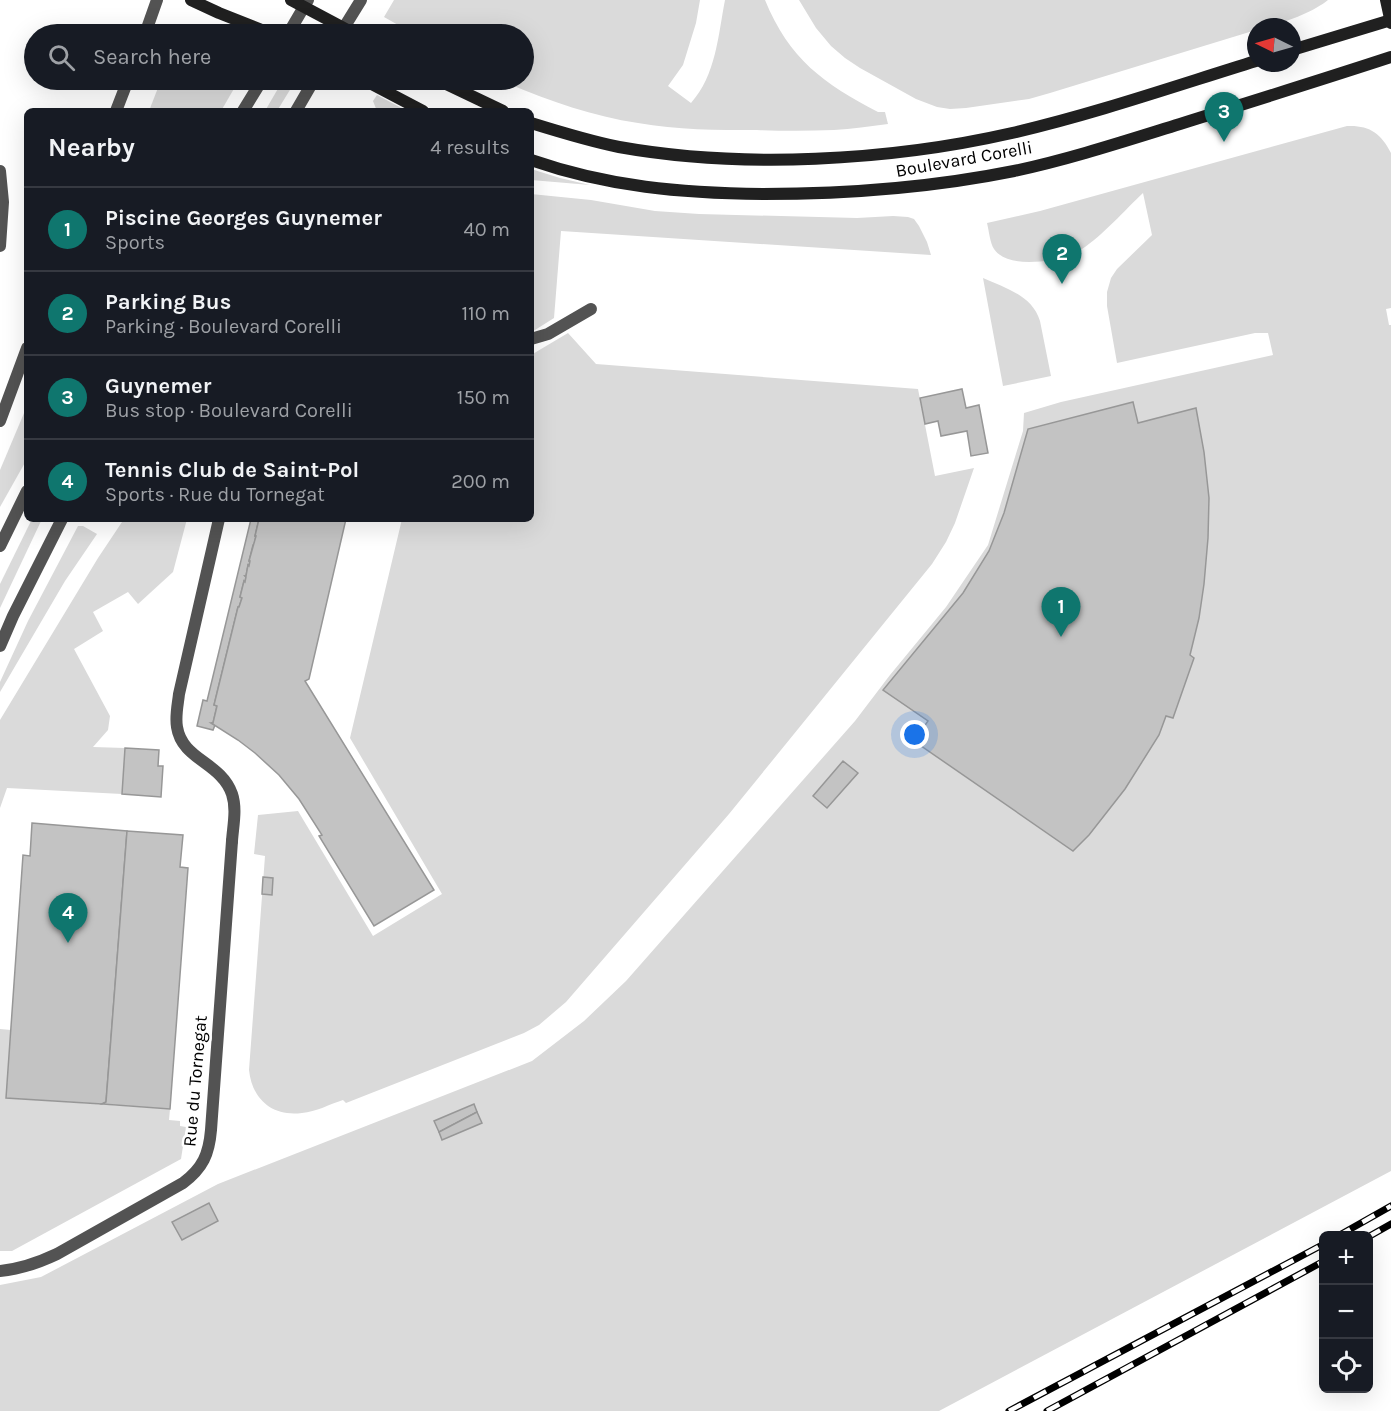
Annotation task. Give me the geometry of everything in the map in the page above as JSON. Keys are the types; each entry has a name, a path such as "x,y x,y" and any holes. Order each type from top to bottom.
{"main road":[{"path":"291,0 336,24"},
{"path":"1301,47 1391,21 1386,0"},
{"path":"196,1 246,24"},
{"name":"Boulevard Corelli","path":"534,161 591,178 669,190 807,194 912,187 1003,173 1076,156 1391,57"},
{"name":"Boulevard Corelli","path":"534,124 595,142 661,154 768,159 862,155 944,145 1033,128 1247,64"},
{"path":"385,90 418,108"},
{"path":"459,90 497,108"}],"street":[{"path":"149,24 158,0"},
{"path":"294,24 308,0"},
{"path":"346,24 361,0"},
{"path":"117,108 124,90"},
{"path":"245,108 256,90"},
{"path":"298,108 308,90"},
{"path":"0,171 3,202 0,246"},
{"path":"534,338 548,334 591,309"},
{"path":"0,421 24,356"},
{"path":"0,546 24,497"},
{"path":"0,645 61,522"},
{"name":"Rue du Tornegat","path":"0,1271 37,1264 183,1183 194,1175 206,1158 209,1149 234,803 228,787 218,772 184,745 177,727 177,707 218,522"}],"shaded area":[{"path":"394,0 700,0 696,23 683,65 668,86 691,103 711,68 725,0 765,0 785,38 810,68 859,102 878,112 885,112 888,124 824,130 712,130 620,120 585,111 526,90 534,90 534,24 396,24 384,17"},
{"path":"799,0 1328,0 1313,10 1294,18 1247,18 1247,33 1050,93 1029,99 950,109 916,99 860,68 831,46 816,28"},
{"path":"157,90 233,90 223,108 150,108"},
{"path":"277,90 290,90 279,108 267,108"},
{"path":"377,95 401,108 376,108 373,101"},
{"path":"1347,126 1362,127 1374,132 1383,140 1391,153 1391,308 1386,309 1389,325 1391,325 1391,1171 939,1411 0,1411 0,1285 41,1277 218,1184 532,1061 584,1021 626,981 855,721 946,607 988,545 1023,431 1024,413 1061,402 1273,355 1268,333 1255,333 1117,363 1107,306 1107,292 1111,278 1117,269 1152,235 1143,193 1090,244 1073,253 1050,260 1023,262 1001,256 994,249 987,223 1040,211"},
{"path":"534,170 560,178 590,185 534,180"},
{"path":"534,194 591,200 655,211 699,214 908,217 914,219 919,226 931,255 561,231 554,318 535,330"},
{"path":"983,278 1017,294 1036,312 1040,321 1051,376 1003,386"},
{"path":"568,333 596,364 918,389 935,476 974,468 955,523 932,564 729,814 566,1002 539,1025 524,1033 346,1103 343,1100 307,1112 281,1112 265,1104 259,1097 254,1090 249,1070 265,856 254,854 258,815 298,811 373,936 442,894 350,738 401,522 534,522 534,353"},
{"path":"24,413 24,464 0,507 0,470"},
{"path":"31,522 41,522 0,608 0,584"},
{"path":"122,522 186,522 173,572 138,604 128,592 93,612 103,631 74,649 110,716 108,730 93,747 125,748 122,794 7,788 0,808 0,720"},
{"path":"78,526 83,526 97,534 65,581 0,692 0,682 28,621"},
{"path":"0,1029 11,1030 6,1098 170,1109 169,1120 180,1121 180,1126 186,1127 181,1159 12,1251 0,1251"}],"building":[{"path":"962,389 966,408 979,405 988,453 971,456 967,431 941,436 938,421 925,424 920,398"},
{"path":"1133,402 1138,423 1196,408 1209,498 1204,584 1190,655 1194,658 1173,718 1166,716 1159,735 1125,789 1089,835 1073,851 914,741 928,721 883,690 963,593 989,551 1004,513 1028,429"},
{"path":"250,522 258,522 240,597 242,598 214,705 217,706 213,723 211,723 215,725 213,730 197,726 203,700 207,701"},
{"path":"258,522 345,522 309,679 305,681 434,890 374,926 299,799 279,775 255,753 211,723 213,723 217,706 214,705 242,598 240,597"},
{"path":"125,748 159,750 158,766 163,766 161,797 122,794"},
{"path":"843,761 858,773 827,808 813,796"},
{"path":"32,823 127,831 106,1102 102,1104 6,1098 23,855 30,856"},
{"path":"127,831 183,835 180,867 188,868 170,1109 102,1104 106,1102"},
{"path":"263,877 273,878 272,895 262,894"},
{"path":"474,1104 477,1112 439,1132 434,1121"},
{"path":"477,1112 482,1123 442,1140 439,1132"},
{"path":"209,1203 218,1221 182,1240 172,1222"}],"railway":[{"path":"1347,1231 1391,1206"},
{"path":"1373,1234 1391,1224"},
{"path":"1009,1411 1319,1247"},
{"path":"1047,1411 1319,1264"}],"place":[{"name":"Guynemer","path":"1224,142"},
{"name":"Parking Bus","path":"1062,284"},
{"name":"Piscine Georges Guynemer","path":"1061,637"},
{"name":"Tennis Club de Saint-Pol","path":"68,943"}]}
